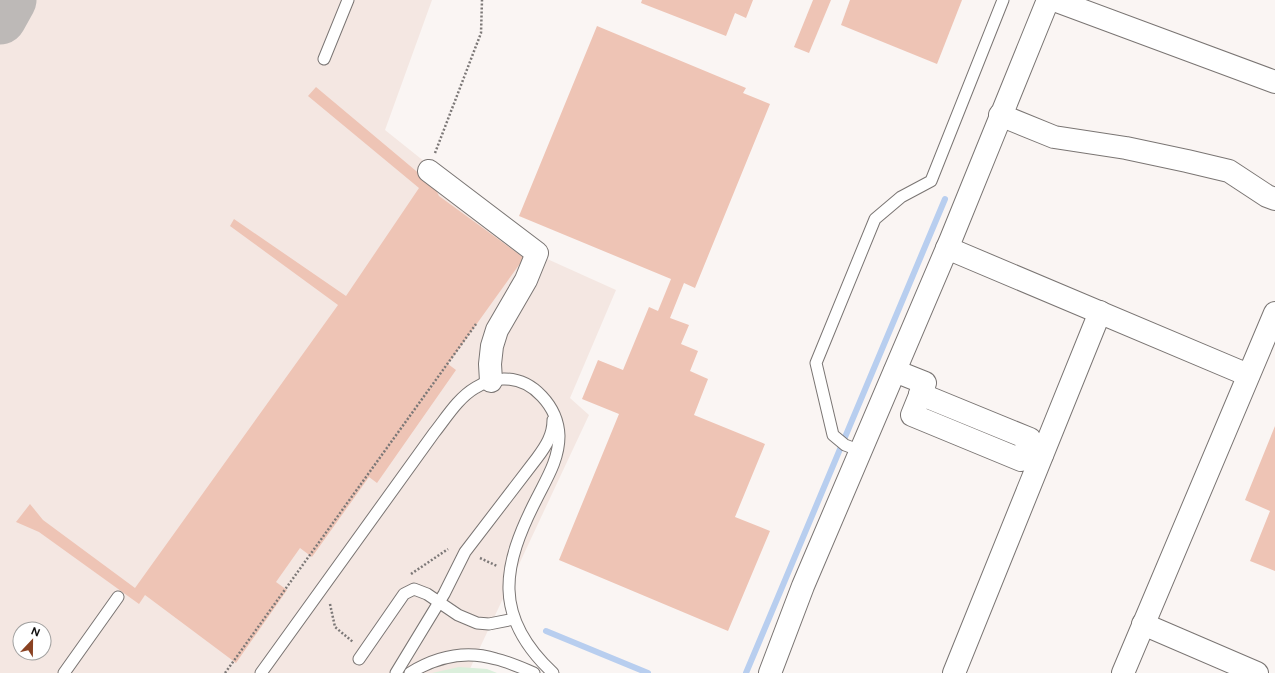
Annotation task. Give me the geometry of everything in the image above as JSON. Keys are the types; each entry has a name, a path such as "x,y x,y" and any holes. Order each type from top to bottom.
{"street":[{"path":"770,673 853,448 895,371 1048,0"},
{"path":"1054,0 1275,82"},
{"path":"1000,115 1054,137 1126,148 1229,172 1267,196 1275,199"},
{"path":"428,171 483,205 537,253 526,280 497,330 492,346 490,364 491,381"},
{"path":"947,248 1248,375"},
{"path":"954,673 1034,452 1100,312"},
{"path":"1123,673 1275,313"},
{"path":"895,371 925,383 912,415 1021,460 1034,452"},
{"path":"1143,624 1257,673"}],"lane":[{"path":"324,59 348,0"},
{"path":"853,448 833,435 816,363 875,219 901,197 931,181 1003,0"},
{"path":"261,673 458,402 474,389 491,381 503,379 516,380 542,395 551,407 559,434 558,450 554,464 522,529 515,550 510,571 508,593 514,619 527,644 553,673"},
{"path":"396,673 444,594 465,552 547,443 553,430 554,420 551,407"},
{"path":"358,659 404,594 414,589 427,594 458,615 477,623 489,624 514,619"},
{"path":"64,673 118,597"},
{"path":"410,673 422,665 440,658 475,654 496,659 534,673"}],"path":[{"path":"428,171 481,33 482,0"},
{"path":"225,673 476,324"},
{"path":"475,556 499,567"},
{"path":"329,598 335,627 356,645"}],"shaded area":[{"path":"0,0 432,0 385,130 545,258 616,290 570,398 589,415 468,673 0,673"}],"green space":[{"path":"459,667 487,669 497,673 432,673"}],"building":[{"path":"642,0 753,0 746,18 735,13 726,36 641,3"},
{"path":"813,0 831,0 809,53 794,47"},
{"path":"850,0 962,0 937,64 841,25"},
{"path":"597,26 746,88 743,93 770,104 695,288 684,283 670,318 689,325 681,344 698,351 690,371 708,379 694,415 765,444 735,517 770,531 728,631 559,560 619,414 582,399 598,360 623,370 649,307 658,311 671,279 519,216"},
{"path":"316,87 434,186 439,196 524,258 448,364 456,370 377,483 369,477 312,557 300,548 276,582 287,590 236,663 145,595 139,604 39,532 16,522 30,504 43,520 135,588 338,305 230,226 234,219 346,296 419,188 308,96"},
{"path":"1275,426 1275,571 1250,561 1270,511 1245,500"}],"waterway":[{"path":"746,673 945,199"},
{"path":"546,631 648,673"}],"taxiway":[{"path":"0,18 10,0"}]}
